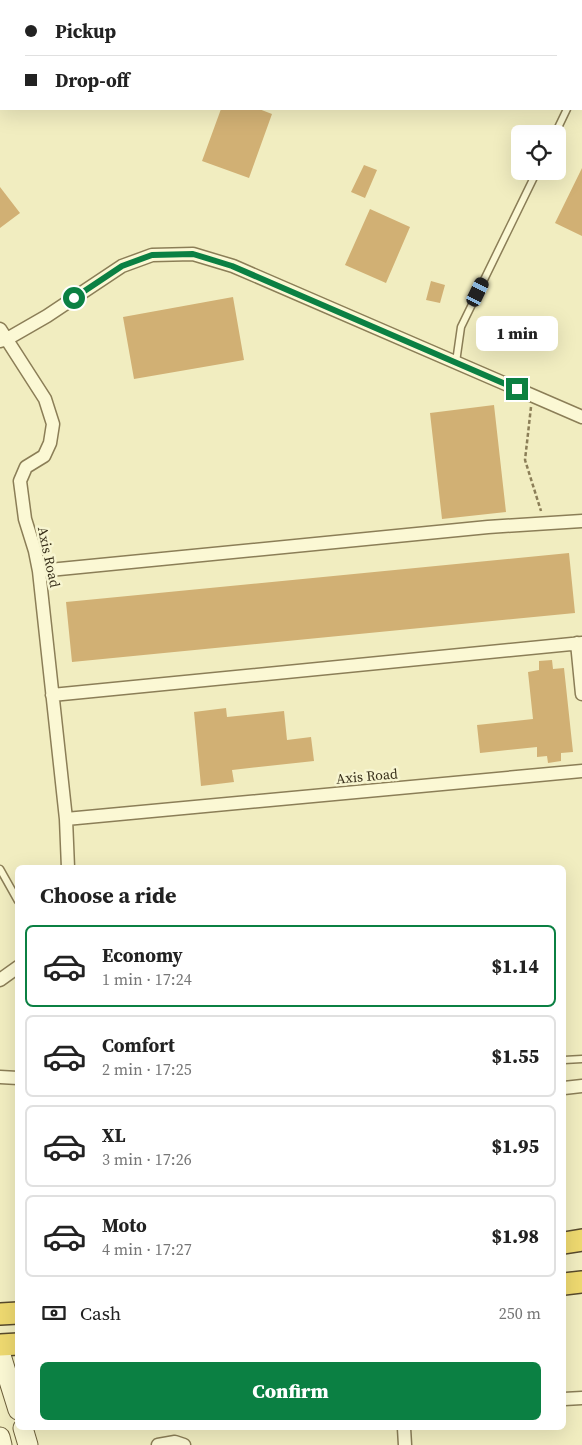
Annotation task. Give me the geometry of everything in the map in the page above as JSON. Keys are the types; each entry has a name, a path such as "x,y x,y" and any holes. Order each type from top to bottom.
{"highway":[{"path":"566,1243 582,1240"},
{"path":"566,1284 582,1282"},
{"path":"0,1314 15,1313"},
{"path":"0,1345 15,1344"}],"main road":[{"path":"0,1352 15,1400"},
{"path":"24,1430 28,1445"},
{"path":"0,1437 2,1445"}],"street":[{"path":"2,336 47,316 122,266 152,255 193,254 232,266 582,417"},
{"name":"Axis Road","path":"2,336 45,399 53,424 50,443 44,456 26,467 20,481 24,519 39,571 66,818 68,865"},
{"path":"39,571 488,527 582,521"},
{"path":"52,695 580,643 582,694"},
{"name":"Axis Road","path":"66,818 582,771"},
{"path":"0,980 15,968"},
{"path":"0,1077 15,1078"},
{"path":"566,1088 582,1086"},
{"path":"566,1399 582,1398"},
{"path":"404,1430 405,1445"},
{"path":"158,1445 175,1442 184,1445"}],"lane":[{"path":"559,125 567,110"},
{"path":"456,362 461,327 533,180"},
{"path":"0,869 15,896"},
{"path":"566,1060 582,1059"}],"path":[{"path":"532,395 525,460 545,523"}],"building":[{"path":"221,110 262,110 272,114 249,178 202,161"},
{"path":"364,165 377,170 365,198 351,192"},
{"path":"582,168 582,236 555,223"},
{"path":"0,187 20,213 0,228"},
{"path":"370,209 410,227 386,283 345,265"},
{"path":"431,281 445,285 440,303 426,300"},
{"path":"233,297 244,360 134,379 123,317"},
{"path":"494,405 506,512 442,519 430,413"},
{"path":"569,553 575,613 72,662 66,602"},
{"path":"552,660 553,669 564,668 573,752 561,753 561,761 548,763 547,756 537,757 537,747 480,753 477,725 533,719 528,672 539,670 539,661"},
{"path":"226,708 227,717 284,711 287,740 311,737 314,761 232,770 234,782 201,786 194,712"}],"route":[{"path":"74,298 122,266 152,255 193,254 232,266 517,389"}]}
